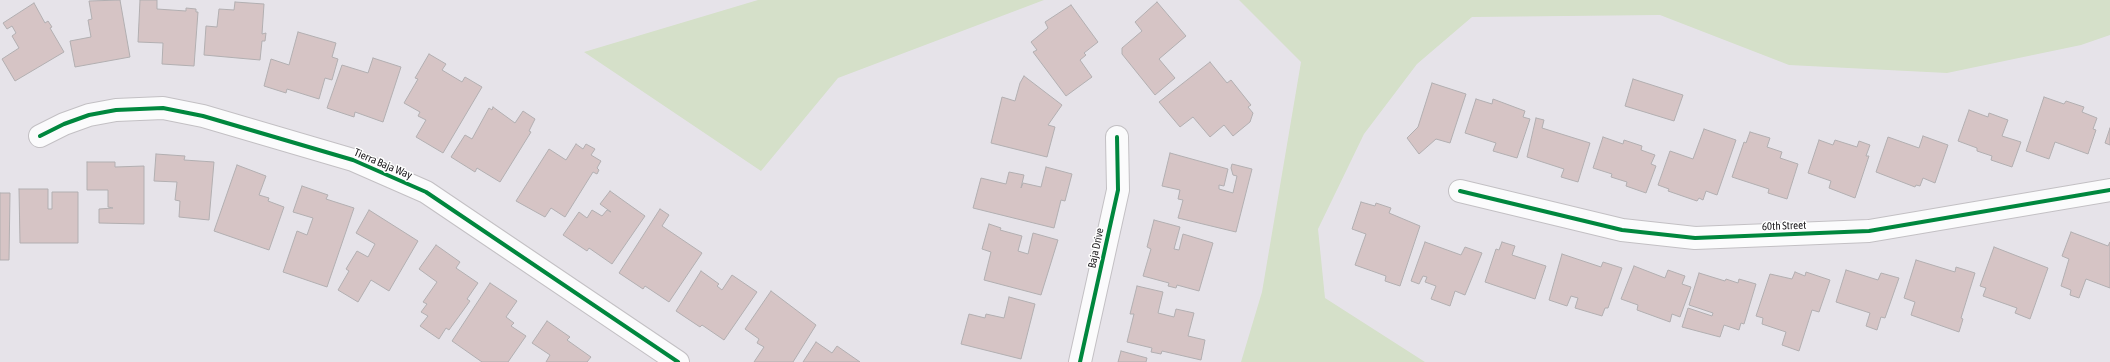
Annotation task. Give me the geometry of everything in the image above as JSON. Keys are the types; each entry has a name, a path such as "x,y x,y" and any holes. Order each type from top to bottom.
{"street":[{"name":"Tierra Baja Way","path":"40,136 64,124 89,115 116,110 163,108 203,116 353,160 426,192 678,362"},
{"name":"Baja Drive","path":"1080,362 1118,190 1117,137"},
{"name":"60th Street","path":"1460,191 1622,230 1695,238 1868,231 2110,190"}],"green space":[{"path":"758,0 1044,0 838,78 761,171 584,52"},
{"path":"1239,0 2110,0 2110,35 2081,45 1947,73 1789,65 1660,15 1472,17 1417,64 1364,134 1318,229 1325,298 1425,362 1241,362 1262,292 1301,62"}],"building":[{"path":"120,0 130,57 75,67 70,41 91,37 88,20 92,19 89,1"},
{"path":"140,0 157,0 157,9 186,11 186,8 196,9 196,12 198,12 194,66 162,64 163,43 138,42"},
{"path":"235,2 264,4 262,34 266,33 265,41 262,41 260,60 204,55 206,26 217,27 219,9 234,10"},
{"path":"1157,2 1186,36 1159,59 1175,78 1155,95 1122,54 1122,48 1142,31 1135,22"},
{"path":"34,3 45,23 48,21 52,27 50,28 64,52 15,81 2,59 19,48 12,36 16,33 12,26 7,29 3,23"},
{"path":"1071,5 1098,42 1084,53 1086,55 1080,60 1092,77 1066,96 1033,52 1037,50 1031,42 1048,28 1045,22"},
{"path":"298,32 336,43 332,57 338,59 332,80 325,78 319,99 287,89 286,93 264,86 271,59 289,65"},
{"path":"429,54 446,64 442,70 462,82 465,77 482,87 443,153 416,137 426,120 418,116 420,112 404,103 418,79 415,78"},
{"path":"373,58 401,67 383,122 355,112 354,117 327,108 342,65 368,73"},
{"path":"1210,62 1227,83 1231,80 1251,105 1248,107 1253,113 1250,122 1233,136 1224,125 1210,137 1193,117 1180,127 1159,102"},
{"path":"1024,76 1062,105 1048,125 1055,127 1047,157 991,143 1002,97 1015,101 1020,83"},
{"path":"1633,79 1683,95 1674,121 1625,106"},
{"path":"1432,83 1466,94 1450,143 1436,139 1419,154 1407,138 1418,127"},
{"path":"2044,97 2064,104 2066,101 2084,107 2082,112 2097,118 2093,129 2096,130 2088,154 2055,142 2049,159 2026,151"},
{"path":"1476,99 1492,104 1493,99 1525,111 1523,117 1530,119 1517,158 1493,151 1496,143 1465,133"},
{"path":"493,107 515,123 523,111 535,119 529,131 531,132 500,182 477,168 475,172 451,157 465,135 472,139 489,108 492,110"},
{"path":"1969,110 1988,117 1989,113 2008,120 2002,136 2021,142 2012,167 1991,160 1992,156 1977,151 1977,148 1958,141"},
{"path":"1536,118 1544,120 1542,128 1590,143 1578,182 1561,177 1564,169 1527,157"},
{"path":"2110,128 2110,145 2105,143"},
{"path":"1704,129 1736,140 1717,195 1706,191 1703,200 1699,198 1697,201 1668,191 1669,189 1658,185 1670,151 1693,159"},
{"path":"1750,132 1770,138 1767,147 1782,152 1780,158 1798,164 1787,199 1768,193 1769,189 1732,177 1744,142 1746,143"},
{"path":"1923,136 1948,145 1935,183 1923,178 1920,186 1916,185 1915,187 1876,172 1888,137 1919,148"},
{"path":"1603,137 1623,144 1624,140 1642,146 1641,150 1655,155 1651,164 1656,166 1646,193 1626,186 1627,182 1611,177 1612,174 1593,168"},
{"path":"1819,140 1833,145 1835,140 1857,147 1859,141 1870,145 1866,156 1869,156 1855,198 1829,188 1831,181 1808,173"},
{"path":"576,144 583,149 586,144 595,149 591,155 601,161 597,168 599,170 597,174 593,172 565,217 551,208 545,217 516,201 549,149 566,160"},
{"path":"1170,153 1228,169 1224,186 1219,185 1219,189 1233,193 1237,176 1233,175 1231,168 1232,164 1252,169 1236,232 1178,218 1183,200 1178,199 1180,190 1162,186"},
{"path":"156,154 185,156 184,160 214,162 209,220 179,217 180,201 175,200 177,182 154,181"},
{"path":"87,162 115,162 115,167 144,166 144,224 99,223 99,209 113,208 108,207 108,190 87,190"},
{"path":"237,165 266,176 259,195 269,198 268,201 284,207 269,250 214,231"},
{"path":"1046,167 1072,174 1065,201 1061,200 1054,228 973,208 981,178 1006,184 1009,172 1024,175 1021,188 1023,183 1041,187"},
{"path":"302,186 328,195 326,199 354,208 327,287 283,272 297,231 307,235 313,218 293,212"},
{"path":"19,189 48,189 48,209 52,209 52,192 78,192 78,243 20,243"},
{"path":"610,191 645,216 612,264 589,248 587,251 563,235 579,212 587,218 592,210 602,216 607,210 611,212 600,204"},
{"path":"0,193 10,193 9,260 0,260"},
{"path":"1361,202 1375,206 1376,203 1391,208 1389,213 1420,226 1400,286 1385,281 1386,276 1355,265 1366,234 1352,229"},
{"path":"660,209 669,215 662,226 702,253 669,302 645,286 643,289 619,273"},
{"path":"369,210 418,241 389,291 371,280 358,302 338,290 349,271 346,269 357,251 368,257 375,244 356,233"},
{"path":"1154,220 1180,227 1174,249 1179,250 1183,234 1213,243 1199,291 1177,285 1176,288 1168,286 1169,283 1143,276 1151,249 1147,247"},
{"path":"989,224 1001,228 1000,230 1022,236 1018,251 1028,254 1033,233 1058,240 1041,295 984,280 991,252 982,249"},
{"path":"2071,232 2108,246 2110,242 2110,288 2086,279 2079,298 2070,295 2071,290 2061,286 2069,259 2062,256"},
{"path":"1425,242 1461,255 1465,247 1482,253 1465,295 1455,291 1450,306 1431,299 1436,286 1425,282 1427,277 1423,276 1419,284 1411,281"},
{"path":"1502,242 1515,246 1512,255 1546,266 1535,299 1485,282 1496,249 1499,250"},
{"path":"436,245 460,262 456,268 478,283 467,299 470,301 449,330 446,328 439,339 420,326 428,316 421,312 427,304 423,302 437,282 419,269"},
{"path":"1994,247 2048,268 2030,319 2015,313 2017,308 1983,296 1986,288 1980,286"},
{"path":"1562,254 1601,267 1603,262 1622,268 1608,308 1605,308 1602,316 1575,308 1578,298 1571,296 1567,306 1549,300"},
{"path":"1916,260 1955,272 1956,267 1975,273 1961,318 1963,319 1959,332 1911,315 1915,302 1904,298"},
{"path":"1634,266 1665,278 1668,270 1685,276 1682,284 1691,287 1680,317 1672,314 1670,322 1637,310 1638,305 1621,299"},
{"path":"1846,270 1878,280 1881,273 1899,278 1885,318 1881,317 1877,330 1866,326 1870,313 1836,302"},
{"path":"701,271 719,284 717,286 722,290 732,275 757,292 724,340 702,325 700,327 676,311"},
{"path":"1795,272 1805,276 1806,272 1830,280 1819,312 1812,310 1799,351 1782,345 1786,332 1762,324 1763,318 1756,316 1770,274 1792,279"},
{"path":"1699,273 1725,281 1726,279 1738,283 1739,279 1756,284 1744,324 1741,323 1739,330 1724,325 1720,337 1682,327 1688,308 1712,316 1713,313 1689,305"},
{"path":"490,283 517,301 506,317 514,323 511,326 526,336 508,362 482,362 452,341"},
{"path":"1137,286 1163,292 1158,313 1174,317 1176,309 1194,313 1188,336 1205,340 1201,360 1162,351 1161,354 1151,352 1152,348 1127,342 1134,314 1130,314"},
{"path":"771,291 816,325 793,362 754,362 764,347 757,343 759,339 745,329"},
{"path":"1009,297 1035,304 1021,359 961,344 969,314 985,318 986,314 1004,318"},
{"path":"547,321 570,337 567,340 591,357 587,362 546,362 550,355 532,343"},
{"path":"816,342 832,353 837,346 860,362 803,362"},
{"path":"1121,351 1147,358 1146,362 1118,362"}],"cycle path":[{"path":"40,136 64,124 89,115 116,110 163,108 203,116 353,160 426,192 678,362"},
{"path":"1080,362 1118,190 1117,137"},
{"path":"1460,191 1622,230 1695,238 1869,231 2110,190"}]}
